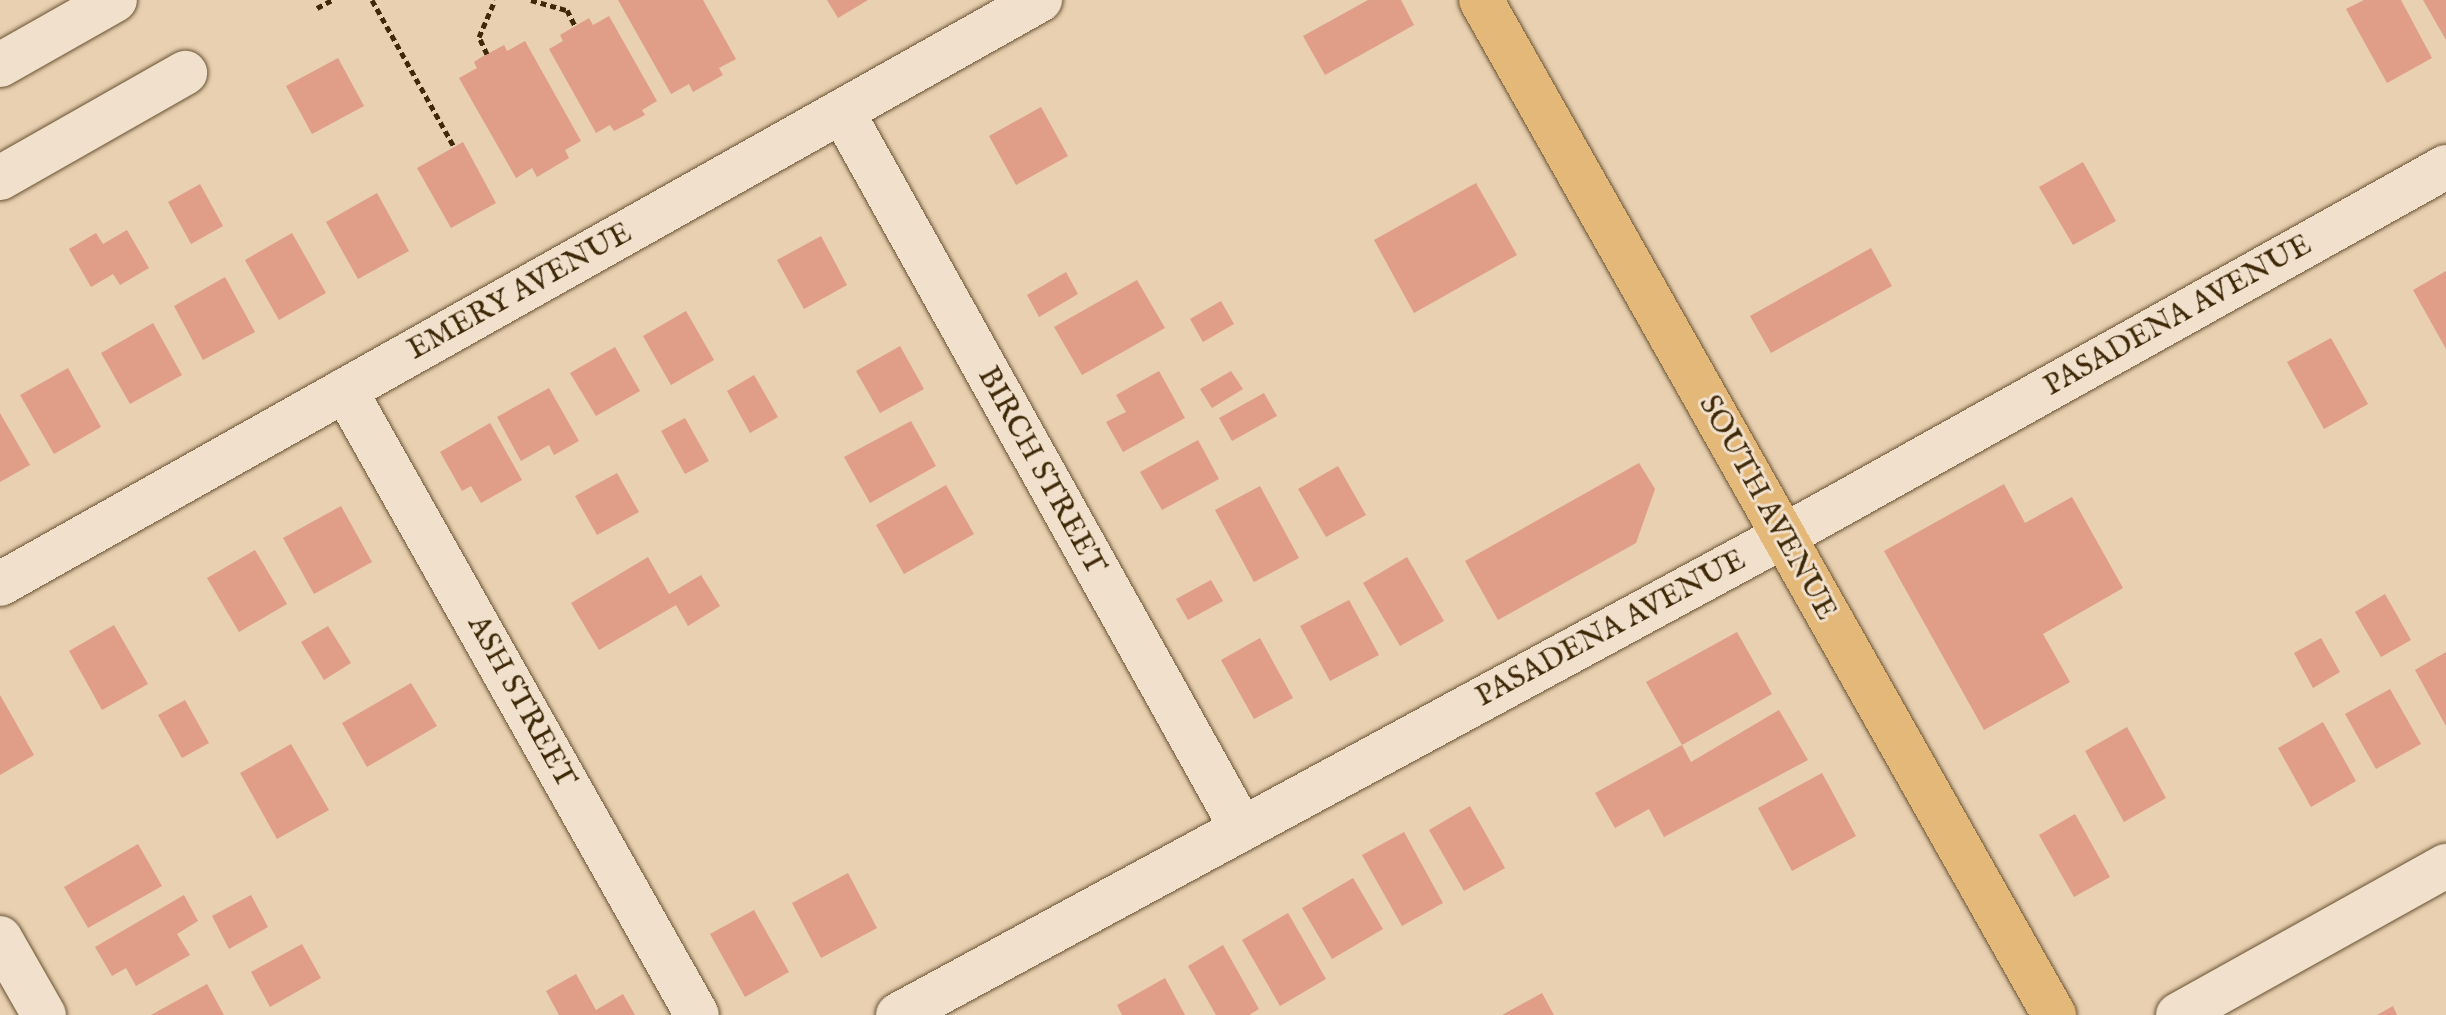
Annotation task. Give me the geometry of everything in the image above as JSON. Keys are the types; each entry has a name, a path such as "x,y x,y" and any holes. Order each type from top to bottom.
{"main road":[{"name":"SOUTH AVENUE","path":"1481,0 2054,1015"}],"street":[{"path":"0,65 115,0"},
{"name":"EMERY AVENUE","path":"0,584 1040,0"},
{"path":"0,178 185,73"},
{"name":"BIRCH STREET","path":"842,111 1242,829"},
{"name":"PASADENA AVENUE","path":"898,1015 1784,536 2446,167"},
{"name":"ASH STREET","path":"345,390 697,1015"},
{"path":"2178,1015 2446,866"},
{"path":"0,938 44,1015"}],"path":[{"path":"317,8 332,0"},
{"path":"372,0 454,147"},
{"path":"487,54 479,37 495,0"},
{"path":"531,0 567,10 575,26"}],"building":[{"path":"618,0 703,0 736,59 719,68 723,75 693,92 689,84 671,94"},
{"path":"827,0 868,0 838,18"},
{"path":"1368,0 1401,0 1414,25 1325,75 1303,36"},
{"path":"2364,0 2401,0 2432,58 2387,83 2346,9"},
{"path":"2423,0 2446,0 2446,40"},
{"path":"609,16 657,101 642,110 645,115 614,131 610,125 596,133 549,49 563,41 560,35 589,18 593,25"},
{"path":"525,41 581,141 565,150 569,158 537,177 532,168 516,178 459,78 477,68 474,62 480,58 504,45 507,51"},
{"path":"338,58 364,106 312,134 286,86"},
{"path":"1041,107 1068,156 1016,185 989,136"},
{"path":"463,142 496,203 451,228 417,168"},
{"path":"2083,162 2116,221 2073,245 2039,187"},
{"path":"1476,183 1517,255 1414,313 1374,240"},
{"path":"200,184 223,226 191,244 168,202"},
{"path":"377,193 409,251 358,279 326,222"},
{"path":"127,230 149,268 120,285 113,274 91,287 69,249 96,233 103,244"},
{"path":"292,233 326,293 279,320 245,260"},
{"path":"821,236 847,285 804,309 777,260"},
{"path":"1871,248 1892,286 1771,353 1750,316"},
{"path":"2446,271 2446,349 2413,290"},
{"path":"1066,272 1078,294 1039,317 1027,295"},
{"path":"225,277 255,332 203,360 174,306"},
{"path":"1137,280 1165,328 1082,375 1054,327"},
{"path":"1221,301 1234,324 1203,342 1190,319"},
{"path":"686,311 714,360 671,385 643,336"},
{"path":"153,323 182,375 130,404 101,353"},
{"path":"2331,338 2368,404 2324,429 2287,362"},
{"path":"900,346 924,389 880,413 856,371"},
{"path":"615,347 640,391 596,416 570,373"},
{"path":"68,368 101,427 54,454 20,395"},
{"path":"1159,371 1185,418 1123,452 1106,422 1126,412 1116,395"},
{"path":"1231,371 1243,389 1212,408 1200,389"},
{"path":"754,375 778,417 750,433 727,391"},
{"path":"549,388 579,441 554,455 549,445 521,461 497,417"},
{"path":"1264,393 1277,416 1232,441 1219,418"},
{"path":"0,413 30,465 0,482"},
{"path":"685,418 709,461 685,474 661,431"},
{"path":"911,421 936,466 870,503 844,457"},
{"path":"490,423 522,480 481,503 471,486 462,491 440,452"},
{"path":"1198,440 1219,479 1162,510 1140,472"},
{"path":"1639,463 1655,489 1636,543 1498,620 1465,561"},
{"path":"1338,466 1366,515 1326,537 1298,489"},
{"path":"617,473 639,512 597,535 575,496"},
{"path":"2004,484 2025,523 2072,497 2123,588 2043,634 2070,682 1984,730 1884,551"},
{"path":"946,485 974,534 904,574 876,525"},
{"path":"1260,486 1299,558 1254,582 1215,510"},
{"path":"341,506 372,562 314,594 283,538"},
{"path":"255,550 287,604 239,632 207,578"},
{"path":"648,557 669,594 701,575 720,606 688,626 676,605 599,650 571,603"},
{"path":"1407,557 1444,621 1400,646 1363,583"},
{"path":"1211,580 1223,601 1188,620 1176,599"},
{"path":"2385,594 2411,640 2381,657 2355,612"},
{"path":"1349,600 1379,655 1330,681 1300,626"},
{"path":"114,625 148,684 102,710 69,651"},
{"path":"328,626 351,663 324,680 301,642"},
{"path":"1737,632 1772,694 1682,745 1646,682"},
{"path":"1260,638 1293,698 1254,719 1221,660"},
{"path":"2321,638 2340,672 2313,688 2294,653"},
{"path":"2446,652 2446,726 2415,670"},
{"path":"411,683 437,726 367,767 342,723"},
{"path":"2390,689 2421,744 2376,769 2345,714"},
{"path":"0,695 34,755 0,775"},
{"path":"185,700 209,743 182,758 158,715"},
{"path":"1779,710 1808,760 1664,837 1649,809 1615,828 1595,793 1682,745 1691,762"},
{"path":"2323,722 2356,781 2311,807 2278,748"},
{"path":"2127,727 2166,798 2124,822 2085,751"},
{"path":"291,744 329,810 277,839 240,773"},
{"path":"1822,773 1856,836 1792,871 1758,808"},
{"path":"1470,806 1505,868 1464,891 1429,830"},
{"path":"2075,814 2110,877 2074,897 2039,835"},
{"path":"1404,832 1443,903 1402,926 1362,855"},
{"path":"138,844 162,886 88,928 64,887"},
{"path":"848,873 877,928 821,958 792,903"},
{"path":"1353,878 1383,929 1332,959 1302,908"},
{"path":"184,895 198,921 177,934 190,955 136,986 126,968 112,976 95,947"},
{"path":"251,895 268,927 229,949 212,916"},
{"path":"754,910 789,972 745,997 710,934"},
{"path":"1288,913 1326,979 1280,1006 1242,940"},
{"path":"302,944 321,978 270,1007 251,972"},
{"path":"1223,945 1259,1009 1249,1015 1216,1015 1188,966"},
{"path":"576,974 596,1010 623,994 635,1015 559,1015 546,991"},
{"path":"1165,978 1185,1015 1122,1015 1117,1005"},
{"path":"207,984 224,1015 151,1015"},
{"path":"1542,993 1554,1015 1502,1015"},
{"path":"2393,1006 2397,1015 2377,1015"}]}
